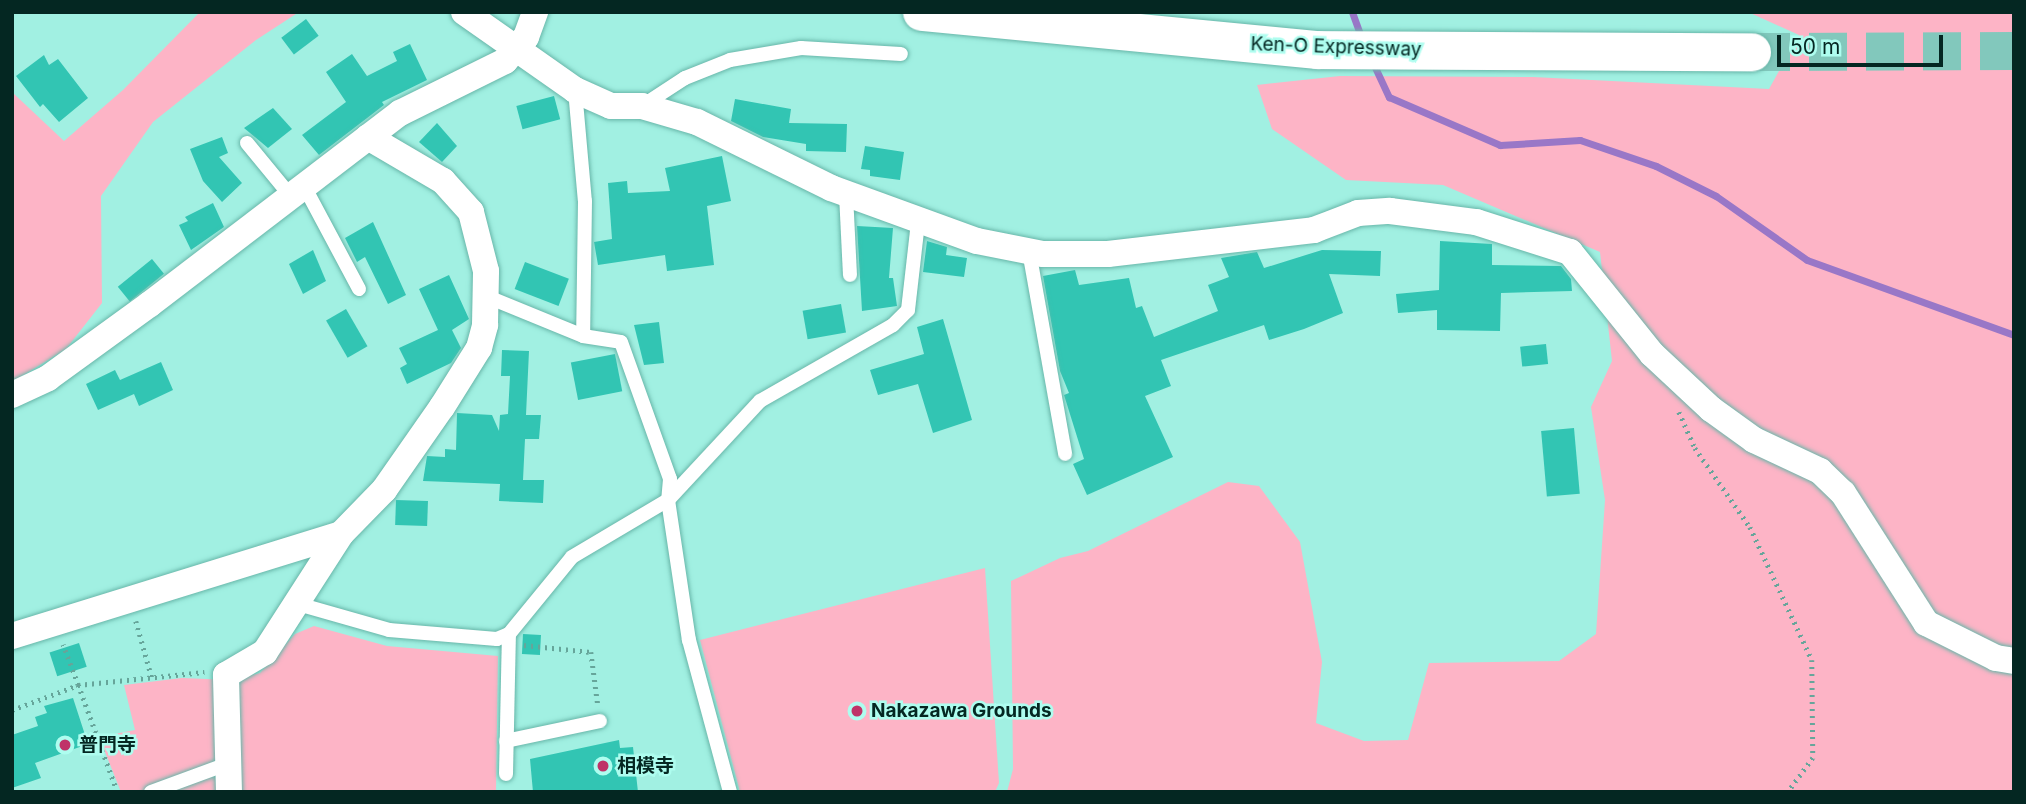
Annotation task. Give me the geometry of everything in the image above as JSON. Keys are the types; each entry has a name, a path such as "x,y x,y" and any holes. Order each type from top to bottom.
{"highway":[{"name":"Ken-O Expressway","path":"922,12 1317,50 1752,52"}],"street":[{"path":"464,12 575,90 611,106 642,106 697,122 846,194 977,242 1029,251 1108,254 1314,230 1358,214 1390,211 1476,222 1570,252 1652,354 1711,409 1754,440 1820,471 1843,493 1926,623 1985,653 2014,661"},
{"path":"12,395 48,378 150,304 296,189 413,105 485,73 516,50 535,12"},
{"path":"229,792 226,675 265,652 341,534 383,490 469,366 482,336 488,296 477,231 461,196 433,174 368,137"},
{"path":"12,636 341,534"}],"lane":[{"path":"642,106 685,78 730,60 801,48 901,54"},
{"path":"575,90 586,226 583,336"},
{"path":"247,143 296,189 359,289"},
{"path":"846,194 850,275"},
{"path":"298,604 389,630 496,639 509,634 572,557 668,500 761,401 893,325 908,310 918,222"},
{"path":"1029,251 1065,454"},
{"path":"488,296 583,336 621,342 670,479 668,500 689,640 730,792"},
{"path":"506,774 509,634"},
{"path":"506,741 600,721"},
{"path":"151,792 230,763"}],"path":[{"path":"1674,401 1695,448 1749,527 1812,660 1813,758 1788,792"},
{"path":"130,598 152,678"},
{"path":"62,642 117,792"},
{"path":"520,645 591,652 600,721"},
{"path":"12,710 78,685 152,678 189,671 226,675"}],"shaded area":[{"path":"200,12 299,12 256,40 153,122 101,196 102,303 66,349 12,382 12,92 64,141 123,90"},
{"path":"1748,12 2014,12 2014,792 1007,792 1013,769 1011,581 1060,558 1088,551 1228,482 1259,486 1300,542 1322,662 1316,723 1364,741 1408,740 1429,663 1559,661 1596,634 1605,500 1591,407 1612,361 1600,252 1443,185 1346,180 1272,129 1257,85 1340,76 1533,77 1769,89 1799,35"},
{"name":"Nakazawa Grounds","path":"985,568 999,783 995,792 740,792 700,640"},
{"path":"314,626 387,646 498,656 496,792 121,792 99,737 135,730 124,685 182,678 231,680 260,673 295,634"}],"building":[{"path":"306,19 319,36 294,54 281,38"},
{"path":"410,44 427,80 382,102 384,105 319,155 302,135 346,102 326,72 352,54 367,76 397,61 393,52"},
{"path":"44,55 49,65 58,59 88,98 59,122 43,104 40,107 16,76"},
{"path":"554,96 560,119 523,129 516,106"},
{"path":"735,99 791,109 789,123 847,124 846,152 806,151 806,144 763,137 731,121"},
{"path":"273,108 292,129 268,148 244,128"},
{"path":"437,123 457,146 442,162 419,142"},
{"path":"222,137 228,153 219,157 242,183 222,202 203,181 190,149"},
{"path":"865,146 904,152 900,180 870,176 870,170 861,169"},
{"path":"722,156 731,201 707,206 714,265 667,271 665,255 598,265 594,242 612,239 608,183 627,181 628,193 670,191 665,168"},
{"path":"213,203 224,227 191,250 179,225 188,221 185,217"},
{"path":"373,222 406,295 388,304 365,257 357,262 345,238"},
{"path":"857,226 893,228 889,278 893,278 897,306 862,311"},
{"path":"927,241 947,247 946,255 967,258 964,277 923,272"},
{"path":"1440,241 1492,244 1492,265 1561,266 1571,279 1572,291 1501,293 1500,331 1437,330 1437,310 1398,313 1396,294 1439,290"},
{"path":"313,250 326,281 303,294 289,264"},
{"path":"1322,250 1381,251 1380,276 1329,274 1343,313 1304,329 1269,340 1264,325 1161,360 1171,386 1145,396 1173,457 1087,495 1073,464 1084,459 1064,395 1069,393 1060,371 1043,276 1075,270 1079,285 1129,278 1136,308 1142,306 1154,337 1218,311 1208,285 1229,277 1221,258 1257,252 1264,268"},
{"path":"152,259 164,274 130,301 118,287"},
{"path":"525,262 569,279 558,306 515,289"},
{"path":"449,275 469,319 452,330 461,348 451,363 407,384 400,368 407,364 399,348 438,330 419,289"},
{"path":"841,304 846,333 808,339 803,311"},
{"path":"346,309 368,346 348,358 326,320"},
{"path":"943,319 972,420 933,433 918,384 878,395 870,370 924,354 917,327"},
{"path":"659,322 664,363 644,365 634,325"},
{"path":"1546,344 1548,364 1522,367 1520,347"},
{"path":"502,350 529,351 526,415 541,415 539,439 525,439 523,480 544,480 543,503 499,501 500,484 423,481 427,456 445,457 445,449 456,450 457,413 492,415 499,431 500,415 508,414 510,376 501,376"},
{"path":"615,354 622,391 578,400 571,363"},
{"path":"161,362 173,390 139,406 134,394 98,410 86,384 115,370 120,380"},
{"path":"1574,428 1580,494 1547,497 1541,431"},
{"path":"396,500 428,501 427,526 395,525"},
{"path":"523,634 541,635 540,655 522,654"},
{"path":"79,643 87,667 57,676 50,653"},
{"name":"普門寺","path":"73,698 88,744 35,763 41,778 12,788 12,735 38,726 35,717 47,713 44,706"},
{"name":"相模寺","path":"619,740 620,748 633,747 638,792 533,792 530,759"}],"waterway":[{"path":"1352,12 1362,40"},
{"path":"1373,63 1389,97 1500,145 1580,140 1656,166 1716,196 1807,260 2014,335"}],"tunnel":[{"path":"1752,52 2014,51"}],"place":[{"name":"Nakazawa Grounds","path":"857,711"},
{"name":"普門寺","path":"65,745"},
{"name":"相模寺","path":"603,766"}]}
